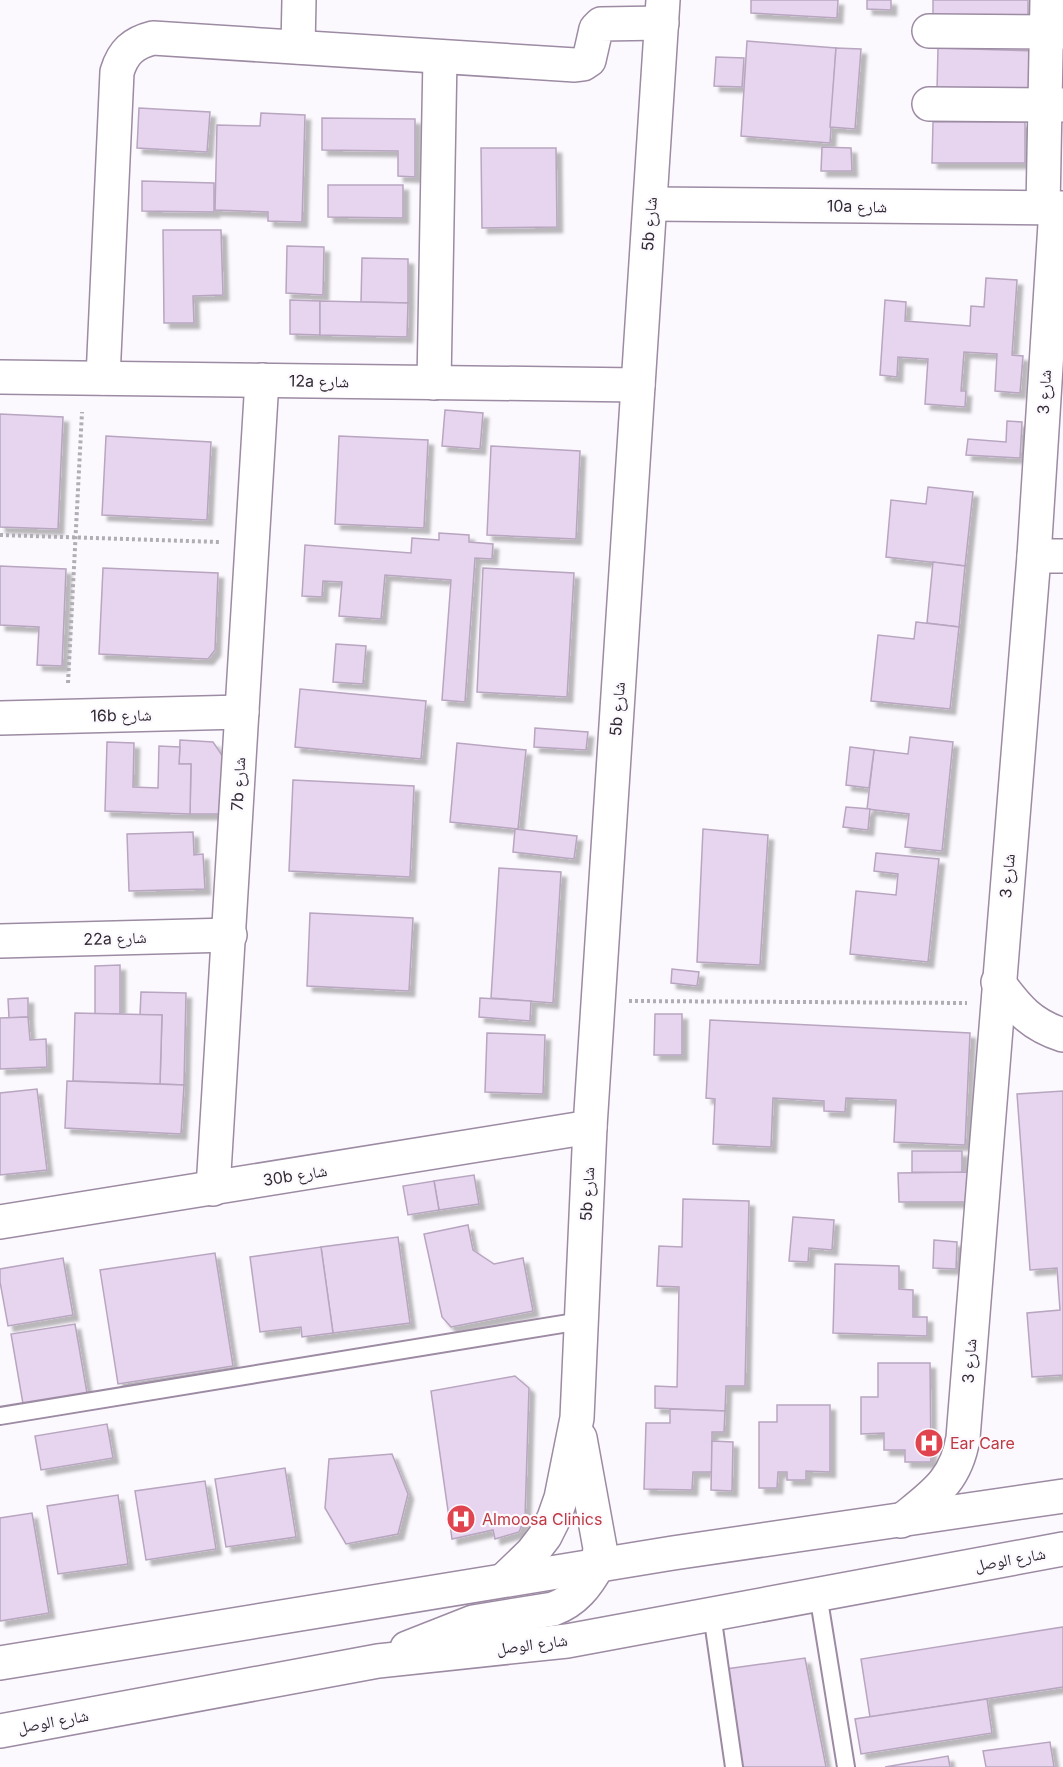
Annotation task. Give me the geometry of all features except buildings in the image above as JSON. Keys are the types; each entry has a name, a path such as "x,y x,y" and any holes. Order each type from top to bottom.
{"street":[{"path":"298,48 299,0"},
{"path":"93,378 117,72 120,62 133,45 153,38 582,64 589,60 596,28 602,24 662,11"},
{"name":"5b شارع","path":"506,1579 532,1553 545,1536 554,1518 561,1498 577,1418 590,1127 662,11"},
{"path":"929,32 1052,21"},
{"name":"شارع 3","path":"901,1521 946,1483 960,1454 997,993 1049,556 1054,208 1052,21"},
{"path":"434,383 441,57"},
{"path":"929,104 1054,105"},
{"name":"10a شارع","path":"651,204 1054,208"},
{"name":"12a شارع","path":"0,377 638,385"},
{"name":"7b شارع","path":"213,1189 262,380"},
{"name":"16b شارع","path":"0,718 242,712"},
{"name":"22a شارع","path":"0,941 230,935"},
{"path":"997,993 1035,1023 1063,1035"},
{"name":"30b شارع","path":"0,1222 590,1127"},
{"name":"5b شارع","path":"577,1418 600,1548 598,1565"},
{"path":"0,1663 506,1579 1063,1496"},
{"name":"شارع الوصل","path":"0,1731 378,1661 567,1641 1063,1549"},
{"path":"378,1661 473,1622 565,1605 583,1589 598,1565"}],"lane":[{"path":"0,1416 581,1321"},
{"path":"818,1594 846,1767"},
{"path":"712,1614 734,1767"}],"path":[{"path":"66,716 74,538 93,378"},
{"path":"0,535 253,543"},
{"path":"598,1000 997,993"}],"place":[{"name":"Ear Care","path":"929,1443"},
{"name":"Almoosa Clinics","path":"461,1519"}]}
